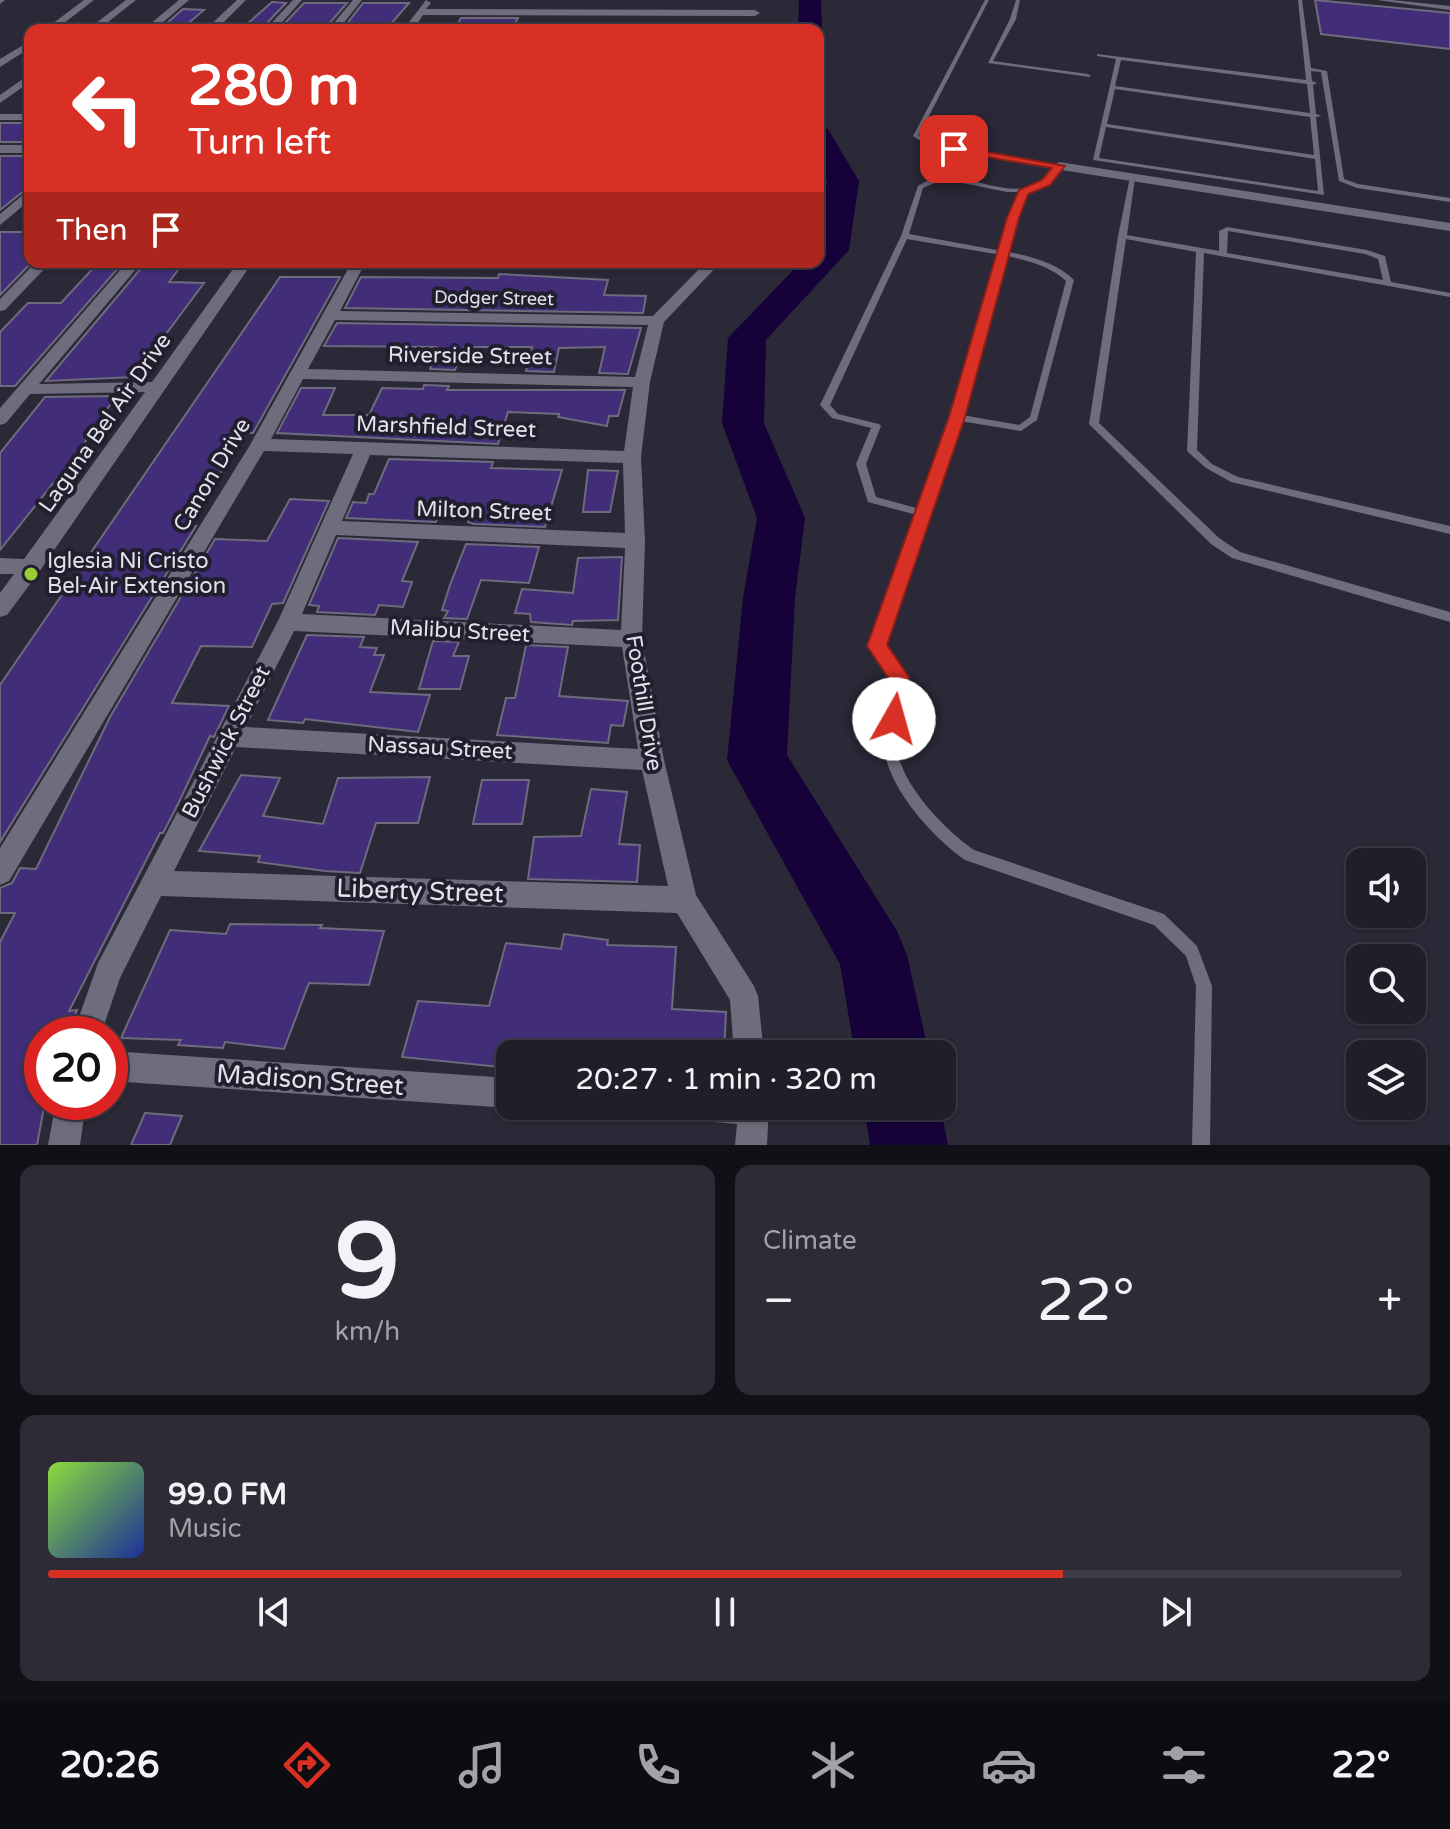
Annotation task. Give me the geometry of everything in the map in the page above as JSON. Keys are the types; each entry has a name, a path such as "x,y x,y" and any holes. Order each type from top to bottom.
{"street":[{"path":"57,24 90,0"},
{"path":"100,24 132,0"},
{"path":"155,24 185,0"},
{"path":"216,24 242,0"},
{"path":"276,24 298,0"},
{"path":"338,24 358,0"},
{"path":"412,24 428,0"},
{"path":"487,17 496,0"},
{"path":"419,12 487,17 754,18 757,0"},
{"path":"0,45 24,46"},
{"path":"0,64 24,47"},
{"path":"0,100 24,86"},
{"path":"0,117 24,117"},
{"path":"2,150 24,149"},
{"path":"1059,166 1450,227"},
{"path":"0,221 24,199"},
{"path":"0,307 38,268"},
{"path":"0,419 130,268"},
{"name":"Laguna Bel Air Drive","path":"0,609 242,268"},
{"name":"Canon Drive","path":"0,872 259,445 356,268"},
{"path":"657,321 707,268"},
{"name":"Dodger Street","path":"330,315 657,321"},
{"name":"Foothill Drive","path":"657,321 642,382 632,457 635,541 631,639 652,760 684,900 744,996 748,1040"},
{"name":"Riverside Street","path":"297,374 642,382"},
{"path":"28,389 157,387"},
{"name":"Marshfield Street","path":"259,445 632,457"},
{"name":"Bushwick Street","path":"93,1016 108,973 288,622 364,449"},
{"name":"Milton Street","path":"331,528 635,541"},
{"path":"0,566 32,567"},
{"name":"Malibu Street","path":"288,622 631,639"},
{"name":"Nassau Street","path":"228,736 652,760"},
{"name":"Liberty Street","path":"155,883 684,900"},
{"name":"Madison Street","path":"128,1067 496,1092"},
{"path":"64,1145 68,1120"},
{"path":"751,1145 753,1120"}],"lane":[{"path":"922,513 872,499 861,464 876,426 835,416 825,405 905,236 920,187 937,180 1023,192 1046,183 1059,166 928,144 916,136 987,0"},
{"path":"1018,0 1013,19 990,62 1088,76"},
{"path":"1119,58 1095,159 1322,194 1300,0"},
{"path":"1379,0 1450,8"},
{"path":"1099,55 1326,85"},
{"path":"1307,69 1324,71 1341,180 1348,184 1450,200"},
{"path":"1112,87 1331,117"},
{"path":"1103,125 1317,157"},
{"path":"1316,146 1336,149"},
{"path":"1132,178 1094,424 1215,541 1236,555 1450,617"},
{"path":"1023,192 957,417 877,646 899,677 890,751 898,773 951,845 970,855 1159,919 1192,951 1204,986 1201,1145"},
{"path":"1223,254 1223,231 1227,229 1367,252 1382,258 1387,283"},
{"path":"905,236 1003,253 1060,270 1070,280 1034,418 1021,428 957,417"},
{"path":"1122,236 1450,295"},
{"path":"1200,250 1192,451 1209,466 1235,480 1450,530"}],"building":[{"path":"1315,0 1450,13 1450,49 1321,34"},
{"path":"272,2 286,3 266,24 247,24"},
{"path":"304,3 347,3 329,24 284,24"},
{"path":"363,3 409,3 391,24 347,24"},
{"path":"183,9 204,10 187,24 166,24"},
{"path":"461,18 518,18 515,24 457,24"},
{"path":"0,123 24,123 24,142 0,142"},
{"path":"0,156 24,156 24,191 0,210"},
{"path":"0,232 24,232 26,268 0,295"},
{"path":"93,268 118,268 15,386 0,386 0,332 28,303 61,303"},
{"path":"141,268 180,268 169,282 204,283 134,377 46,381"},
{"path":"499,274 608,280 604,295 646,296 643,313 345,308 361,277 498,278"},
{"path":"280,277 340,277 253,433 247,433 232,452 191,526 196,526 0,842 0,685"},
{"path":"337,323 641,328 628,374 599,373 605,347 559,348 554,372 526,371 532,347 464,347 455,370 430,369 437,347 324,346"},
{"path":"424,385 449,386 447,390 625,390 618,416 609,416 607,426 558,417 559,414 508,412 498,444 277,433 301,388 335,388 323,415 369,415 382,388 423,389"},
{"path":"116,396 62,476 0,550 0,453 45,397"},
{"path":"389,459 493,462 491,468 562,470 545,527 474,524 468,522 470,515 442,505 436,522 346,518 353,502 366,503 369,494 374,494"},
{"path":"588,470 618,471 610,512 583,512"},
{"path":"290,499 329,501 283,603 272,604 252,647 201,646 172,703 229,706 214,737 210,736 178,804 163,833 160,833 69,1011 77,1010 75,1016 24,1016 24,1120 42,1120 37,1145 0,1145 0,942 15,913 0,913 0,888 12,883 20,868 36,869 110,717 215,539 267,541"},
{"path":"338,538 418,542 402,581 412,582 403,607 379,605 375,615 317,612 319,606 309,605"},
{"path":"466,544 539,547 529,583 481,580 467,619 444,618 448,611 442,610"},
{"path":"622,557 618,620 573,621 572,625 531,622 530,614 515,613 522,589 573,593 578,558"},
{"path":"307,635 364,637 360,647 377,648 374,655 384,655 370,692 430,695 418,732 305,719 303,723 268,720"},
{"path":"433,641 459,642 453,656 469,656 460,689 419,689"},
{"path":"526,645 568,647 559,696 628,701 623,726 611,725 608,743 497,735 506,698 515,698"},
{"path":"241,775 280,778 263,816 323,824 338,778 430,777 418,823 376,823 360,873 258,862 260,856 199,851"},
{"path":"482,780 529,780 522,824 473,824"},
{"path":"591,789 627,792 619,844 640,845 637,882 528,879 534,837 581,836"},
{"path":"230,924 322,925 320,928 384,931 369,985 309,983 284,1049 225,1042 223,1048 178,1045 181,1040 128,1038 128,1023 170,930 226,934"},
{"path":"564,934 608,940 607,945 676,947 672,1009 726,1012 725,1040 496,1040 496,1067 402,1057 418,1001 489,1006 506,943 561,949"},
{"path":"145,1113 182,1116 170,1145 131,1145"}],"waterway":[{"path":"810,0 810,24"},
{"path":"824,146 843,181 832,250 824,258"},
{"path":"815,268 747,338 743,423 781,518 769,598 757,760 873,955 889,1040"},
{"path":"905,1120 909,1145"}],"place":[{"name":"Iglesia Ni Cristo Bel-Air Extension","path":"31,574"}],"route":[{"path":"894,719 899,677 877,646 957,417 1013,218 1023,192 1046,183 1059,166 954,149"}]}
